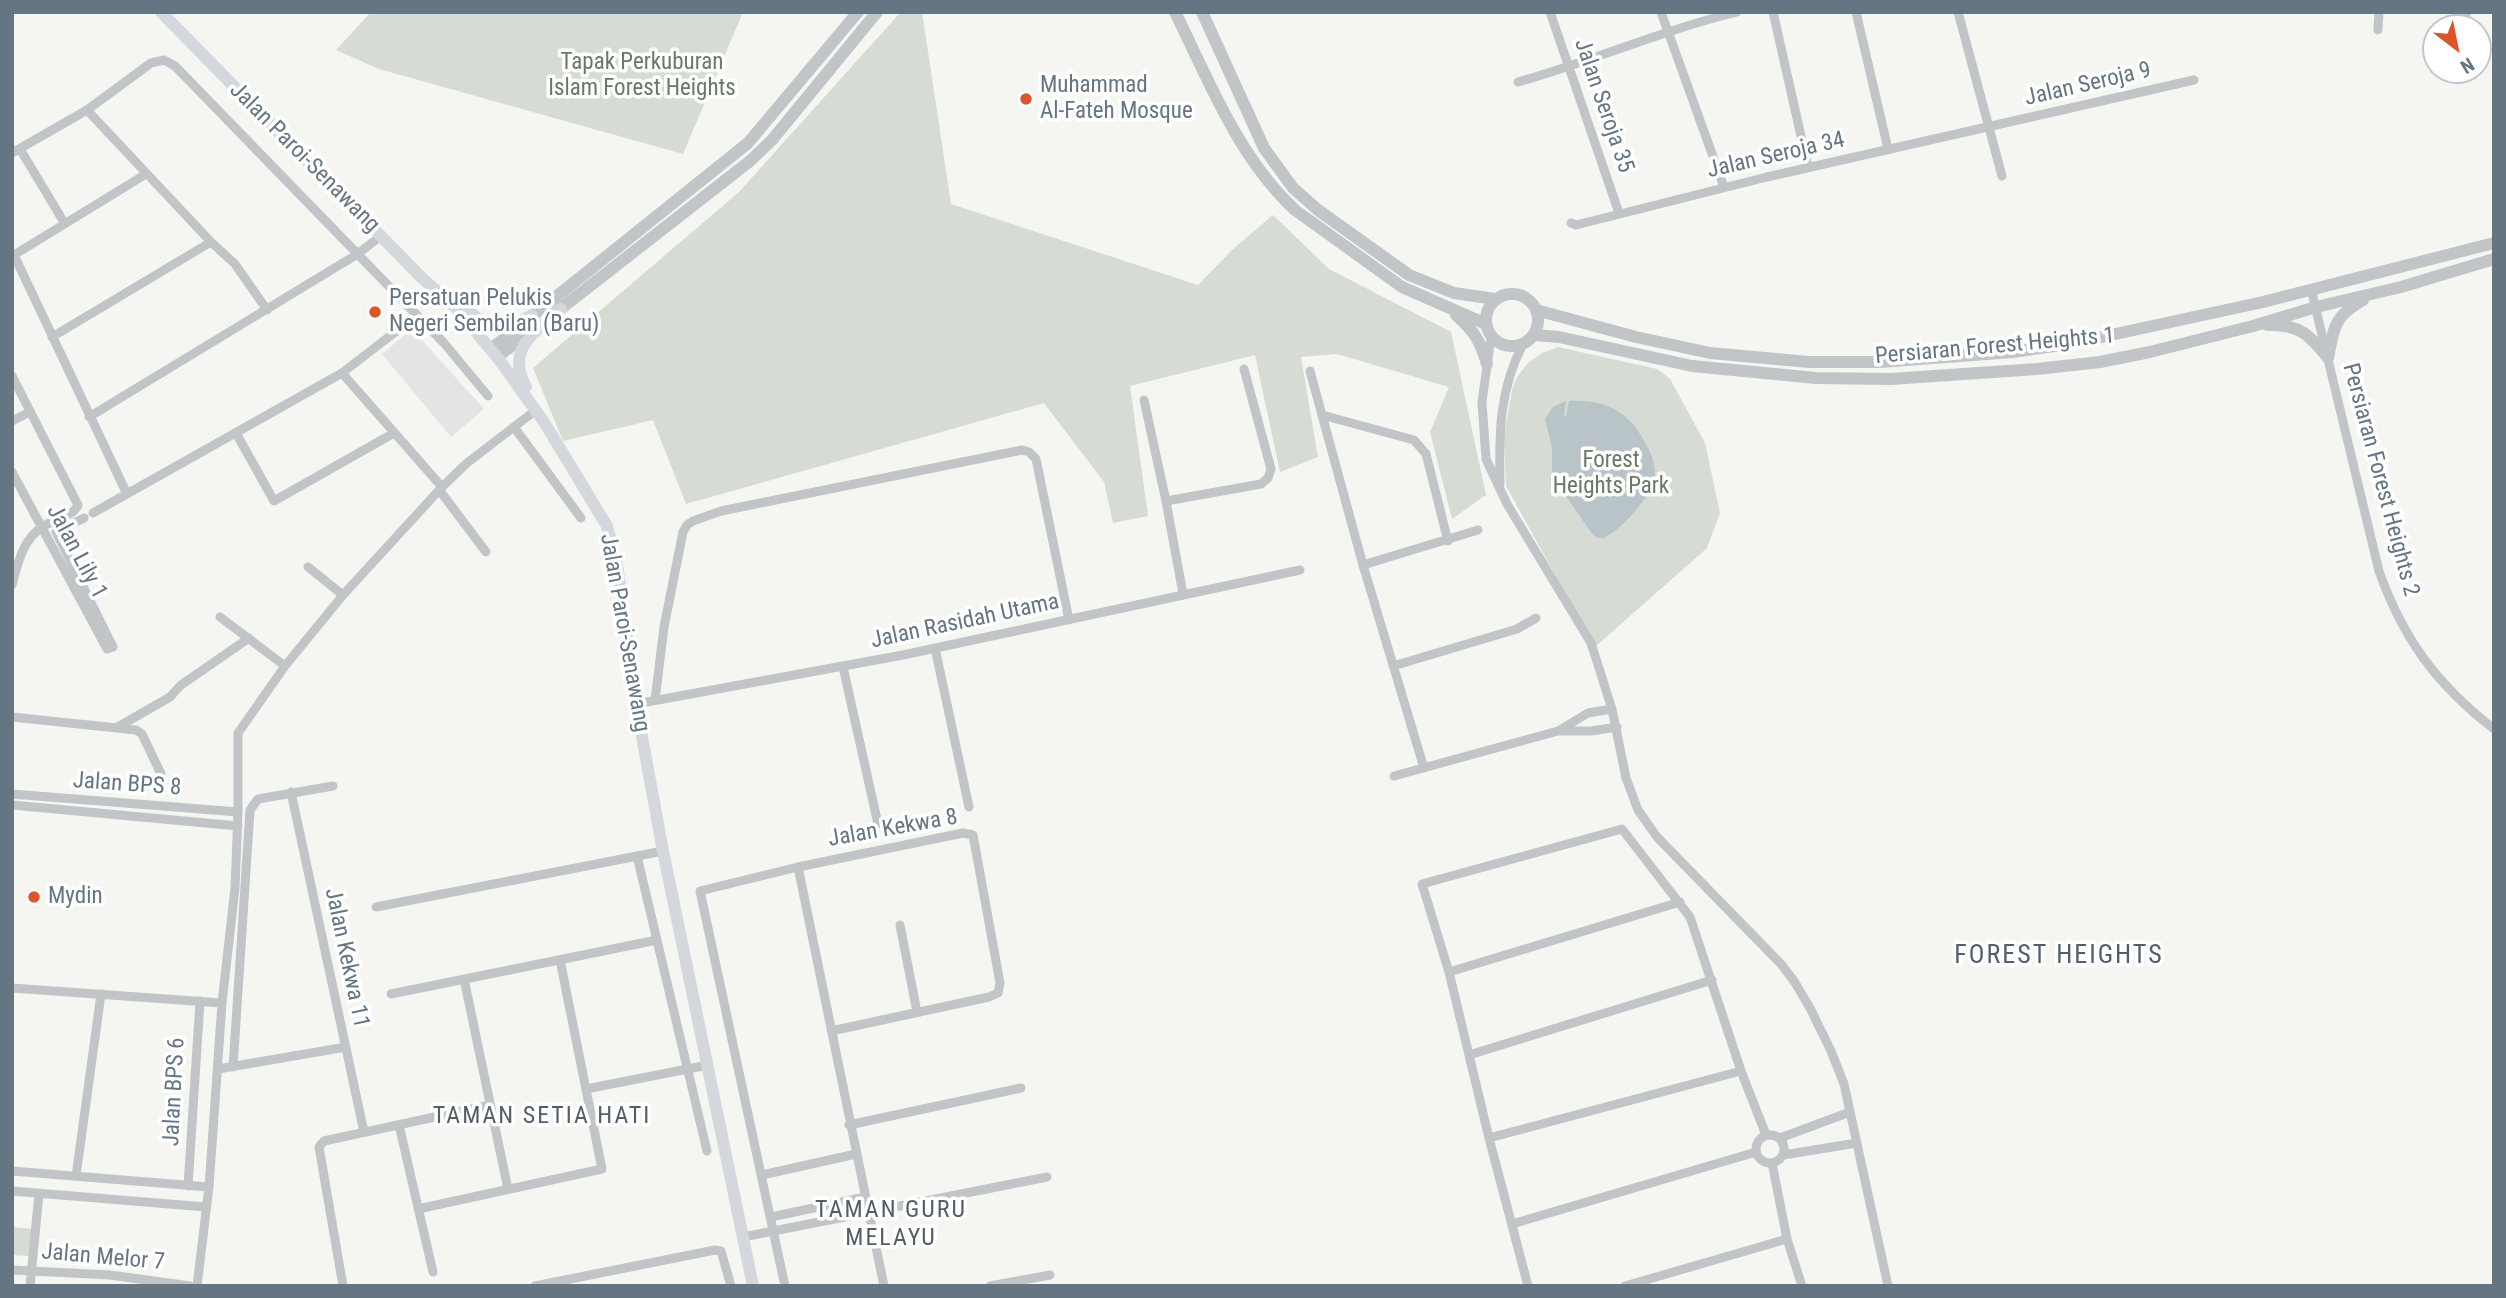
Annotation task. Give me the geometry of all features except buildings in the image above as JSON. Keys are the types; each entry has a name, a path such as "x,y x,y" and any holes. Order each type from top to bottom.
{"main road":[{"name":"Jalan Paroi-Senawang","path":"161,12 423,279 454,306 494,353 536,410 597,507 610,535 617,564 636,704 663,851 753,1286"},
{"path":"423,279 445,290 485,326 504,328 532,316"},
{"path":"544,422 517,365 522,345 561,309"}],"street":[{"path":"494,353 532,316 748,144 858,12"},
{"path":"494,353 561,309 750,161 772,140 877,12"},
{"path":"1175,12 1226,116 1259,173 1280,196 1295,210 1402,287 1486,324"},
{"path":"1202,12 1265,148 1293,188 1340,227 1409,275 1454,293 1495,299 1515,294 1528,299 1536,310 1538,323 1534,335 1516,346 1503,345 1491,337"},
{"name":"Jalan Seroja 35","path":"1550,12 1619,213"},
{"path":"1661,12 1724,187"},
{"path":"1518,82 1570,67 1668,31 1737,12"},
{"path":"1773,12 1808,167"},
{"path":"1856,12 1888,149"},
{"path":"1958,12 2002,176"},
{"path":"2378,30 2379,12"},
{"path":"65,224 16,151 87,110 151,62 164,60 175,66 444,343 488,396"},
{"name":"Jalan Seroja 9","path":"1990,127 2194,80"},
{"path":"87,110 235,264 267,310"},
{"name":"Jalan Seroja 34","path":"1571,223 1576,225 1808,167 1990,127"},
{"path":"146,174 14,255 127,494 342,373 416,316"},
{"path":"89,417 356,255 381,236"},
{"path":"52,337 211,242"},
{"name":"Persiaran Forest Heights 1","path":"1536,310 1636,337 1710,353 1775,360 1855,363 2013,352 2154,327 2494,243"},
{"name":"Persiaran Forest Heights 1","path":"1534,335 1559,337 1692,366 1744,372 1864,380 2037,369 2100,362 2150,352 2494,259"},
{"name":"Persiaran Forest Heights 2","path":"2311,289 2379,571 2390,602 2406,634 2427,666 2456,697 2494,729"},
{"path":"2328,358 2334,326 2345,310 2376,293"},
{"path":"1495,299 1487,311 1486,324 1491,337 1482,402 1486,459 1507,504 1591,643 1612,709 1626,778 1638,810 1657,837 1794,981 1831,1051 1844,1084 1888,1286"},
{"path":"1441,304 1474,332 1487,363"},
{"path":"2253,326 2280,325 2298,329 2311,337 2328,358"},
{"path":"1500,488 1499,435 1502,403 1511,368 1523,344"},
{"path":"1167,501 1261,484 1268,478 1271,469 1244,369"},
{"path":"1310,371 1392,666 1424,768"},
{"path":"342,373 441,489 486,552"},
{"path":"12,376 78,505 74,511 41,528 23,546 12,585"},
{"path":"1144,400 1167,501 1182,594"},
{"path":"197,1286 209,1187 222,1003 235,888 238,733 285,666 343,595 467,463 536,410"},
{"path":"12,421 30,412"},
{"path":"1322,415 1414,440 1426,454 1448,541"},
{"path":"514,427 581,519"},
{"path":"236,433 274,501 394,433"},
{"path":"655,700 664,627 683,532 687,525 721,511 1022,450 1037,459 1069,620"},
{"name":"Jalan Lily 1","path":"12,472 107,649 113,647 57,532 127,494"},
{"path":"1363,565 1478,530"},
{"path":"308,567 343,595"},
{"name":"Jalan Rasidah Utama","path":"636,704 843,667 1300,570"},
{"path":"220,617 285,666"},
{"path":"1392,666 1517,629 1536,618"},
{"path":"116,728 170,697 181,685 248,638"},
{"path":"935,648 969,807"},
{"path":"843,667 878,824"},
{"path":"1559,731 1588,713 1612,709"},
{"path":"12,717 136,730 142,734 161,774"},
{"path":"1394,776 1559,731 1591,731 1616,727"},
{"path":"233,1067 250,810 258,799 333,786"},
{"name":"Jalan Kekwa 11","path":"291,792 364,1132"},
{"name":"Jalan BPS 8","path":"12,794 238,812"},
{"path":"12,806 238,826"},
{"path":"1528,1286 1449,972 1422,884 1622,830 1690,917 1741,1070 1766,1135"},
{"name":"Jalan Kekwa 8","path":"762,1175 699,891 797,867 963,833 973,835 1000,983 998,993 831,1031"},
{"path":"376,907 663,851"},
{"path":"638,856 706,1151"},
{"path":"797,867 884,1286"},
{"path":"1449,972 1680,902"},
{"path":"900,925 917,1012"},
{"path":"391,994 657,940"},
{"path":"418,1209 602,1169 560,960"},
{"path":"464,979 508,1189"},
{"path":"1468,1055 1712,981"},
{"path":"12,988 222,1003"},
{"path":"76,1176 101,994"},
{"name":"Jalan BPS 6","path":"188,1186 200,1001"},
{"path":"218,1069 346,1047"},
{"path":"586,1089 708,1065"},
{"path":"1489,1139 1741,1070"},
{"path":"849,1125 1021,1088"},
{"path":"343,1286 319,1147 324,1141 490,1105"},
{"path":"1766,1135 1780,1138 1850,1112"},
{"path":"399,1125 433,1272"},
{"path":"1766,1135 1757,1144 1756,1152 1764,1162 1772,1163 1783,1155 1857,1143"},
{"path":"1780,1138 1784,1146 1783,1155"},
{"path":"1512,1224 1756,1152"},
{"path":"785,1286 762,1175 856,1154"},
{"path":"1772,1163 1787,1239 1802,1286"},
{"path":"12,1171 209,1187"},
{"path":"743,1237 1047,1177"},
{"path":"12,1191 206,1207"},
{"path":"30,1286 39,1194"},
{"path":"771,1217 865,1197"},
{"path":"1625,1286 1787,1239"},
{"path":"535,1286 715,1250 722,1251 731,1286"},
{"name":"Jalan Melor 7","path":"12,1270 110,1275 190,1286"},
{"path":"110,1275 117,1286"},
{"path":"990,1286 1050,1275"}],"shaded area":[{"path":"412,329 484,409 451,437 382,354"},
{"path":"1566,401 1564,416 1569,401 1583,401 1606,405 1625,416 1640,434 1653,461 1653,485 1642,503 1627,520 1604,538 1597,538 1590,531 1555,480 1552,471 1552,448 1545,419 1553,407"}],"green space":[{"name":"Tapak Perkuburan Islam Forest Heights","path":"371,12 743,12 683,154 379,69 336,50"},
{"path":"922,12 951,204 1198,285 1233,249 1273,215 1329,269 1451,332 1486,495 1452,519 1430,432 1449,387 1337,354 1301,357 1318,457 1280,472 1255,355 1130,386 1148,516 1113,523 1104,482 1044,403 686,504 653,420 563,441 533,368 739,192 899,14"},
{"name":"Forest Heights Park","path":"1558,347 1657,369 1670,379 1705,443 1720,513 1707,548 1595,647 1506,486 1504,435 1512,390 1517,377 1528,363 1542,353"},
{"path":"12,1227 34,1229 30,1256 12,1255"}],"place":[{"name":"Muhammad Al-Fateh Mosque","path":"1026,99"},
{"name":"Persatuan Pelukis Negeri Sembilan (Baru)","path":"375,312"},
{"name":"Mydin","path":"34,897"}],"district":[{"name":"FOREST HEIGHTS","path":"2059,956"},
{"name":"TAMAN SETIA HATI","path":"542,1117"},
{"name":"TAMAN GURU MELAYU","path":"891,1225"}]}
